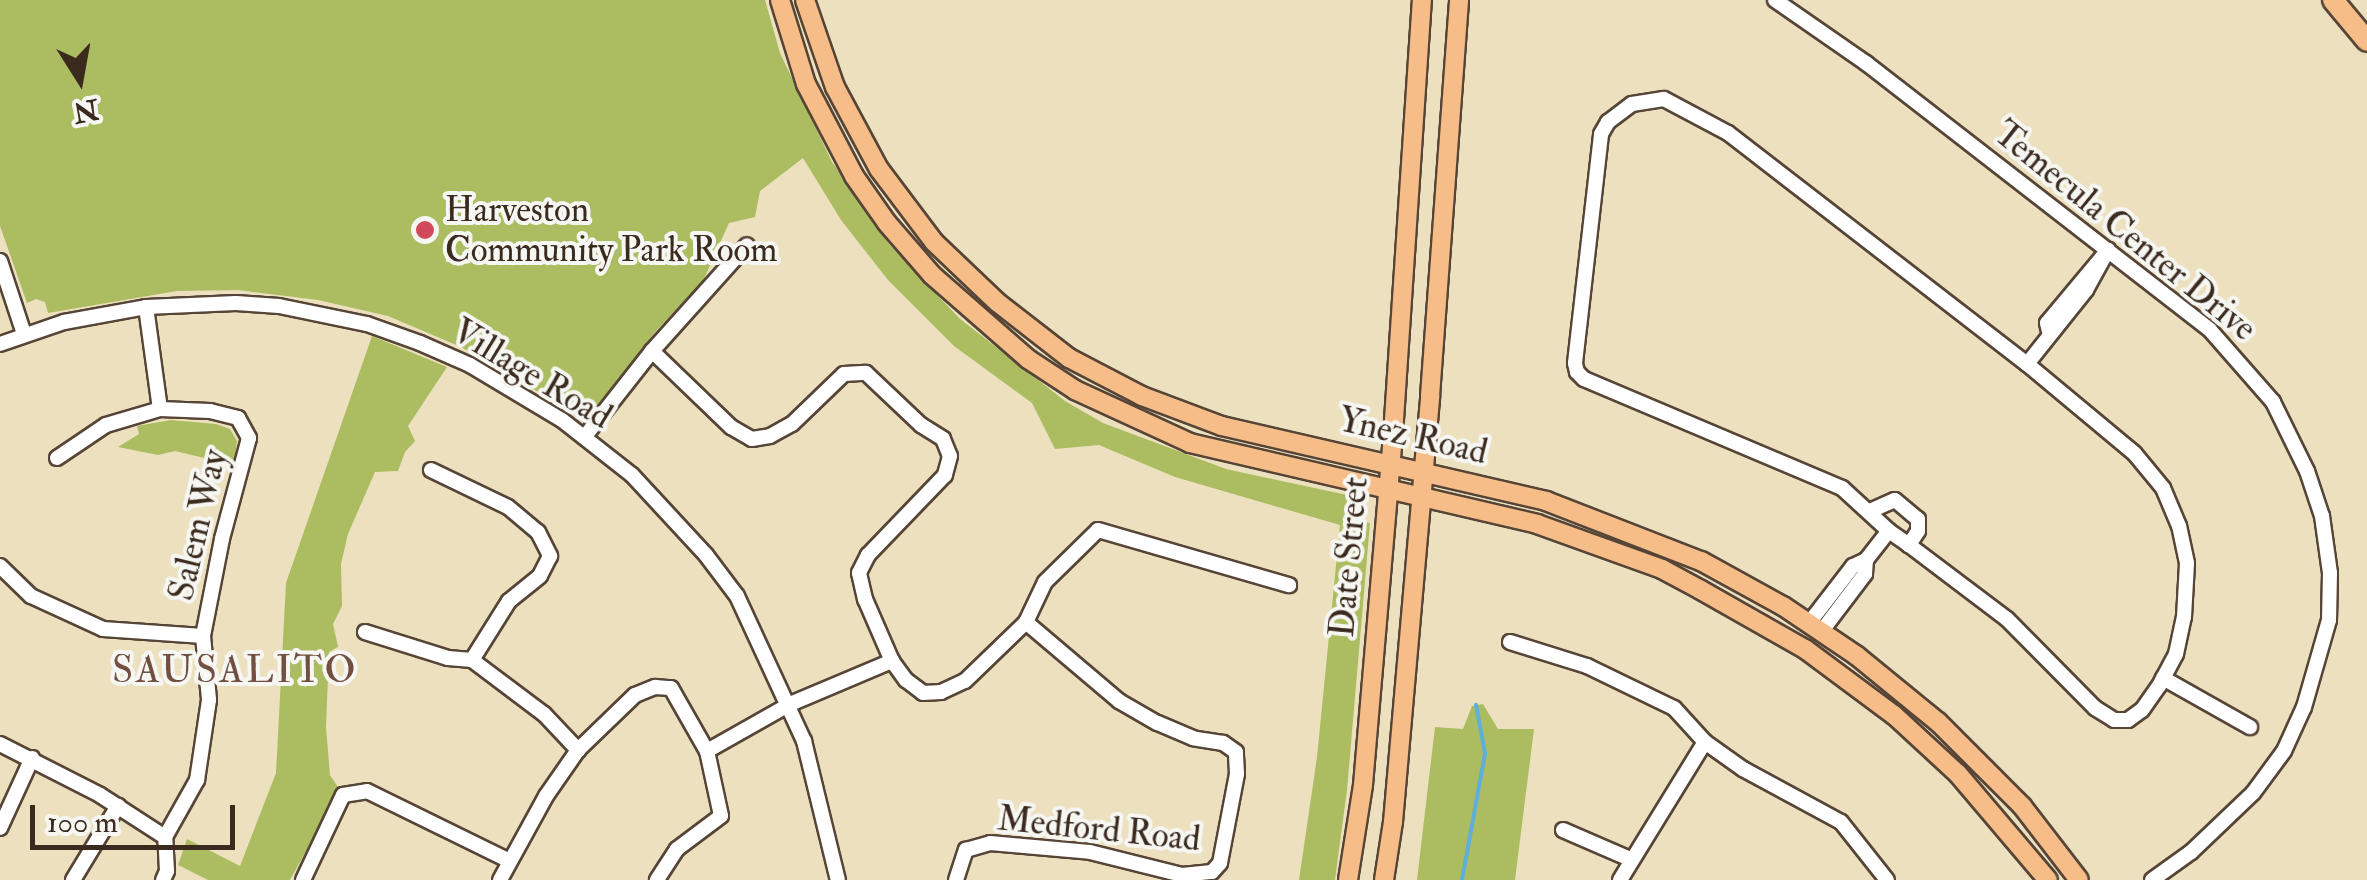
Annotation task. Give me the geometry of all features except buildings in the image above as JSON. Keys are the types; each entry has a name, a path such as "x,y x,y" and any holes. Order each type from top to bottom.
{"highway":[{"path":"2333,0 2367,40"}],"main road":[{"name":"Ynez Road","path":"780,0 806,84 854,176 887,223 932,275 1028,359 1075,390 1190,443 1571,534 1701,590 1805,649 1894,715 1980,798 2048,880"},
{"name":"Ynez Road","path":"805,0 835,87 879,169 934,242 997,302 1069,358 1142,396 1222,426 1546,501 1654,539 1815,627 1968,748 2022,806 2079,880"},
{"name":"Date Street","path":"1348,880 1363,785 1388,490 1422,0"},
{"name":"Date Street","path":"1384,880 1395,801 1459,0"},
{"path":"1701,590 1724,590 1799,634 1815,627"}],"street":[{"name":"Temecula Center Drive","path":"1775,0 1853,53 2210,330 2266,392 2288,429 2316,496 2330,573 2328,620 2292,736 2253,793 2191,852 2152,880"},
{"path":"1664,99 1728,133 2092,414 2163,488 2187,563 2184,617 2176,654 2164,678 2142,710 2128,720 2114,720 2095,708 2007,619 1890,531 1870,510 1842,488 1584,380 1577,372 1602,134 1608,122 1632,104 1664,99"},
{"path":"586,435 652,350 748,244"},
{"path":"2027,364 2049,332 2057,331 2108,250"},
{"path":"0,261 24,334"},
{"name":"Village Road","path":"0,344 24,334 146,307 236,303 324,313 368,324 470,364 586,435 632,475 706,555 737,596 790,704 821,797 838,880"},
{"path":"57,458 106,425 160,409 146,307"},
{"path":"652,350 731,427 752,439 770,436 792,424 844,374 866,373 921,426 943,438 950,456 945,475 868,555 860,573 864,599 892,660 923,693 942,692 965,681 1026,622 1046,582 1098,530 1289,586"},
{"name":"Salem Way","path":"160,409 210,411 238,418 249,438 222,539 204,636 209,700 197,780 165,837"},
{"path":"431,470 508,506 538,532 550,556 540,576 509,601 472,660"},
{"path":"1870,510 1895,500 1911,512 1918,519 1918,531 1908,545"},
{"path":"1815,627 1864,574 1866,560 1890,531"},
{"path":"0,566 31,596 103,629 204,636"},
{"name":"Medford Road","path":"956,880 966,850 990,843 1090,852 1182,875 1212,872 1220,864 1237,774 1236,752 1224,744 1192,738 1156,723 1119,701 1026,622"},
{"path":"365,632 448,658 472,660 544,714 578,750"},
{"path":"1510,642 1587,666 1674,708 1705,742 1744,769 1840,822 1887,880"},
{"path":"707,751 790,704 892,660"},
{"path":"2164,678 2250,727"},
{"path":"500,880 546,796 578,750 635,695 655,687 671,688 707,751 720,816 677,848 657,880"},
{"path":"1620,880 1705,742"},
{"path":"0,744 118,806 165,837 168,872 163,880"},
{"path":"0,828 32,758"},
{"path":"303,880 343,795 367,792 510,862"},
{"path":"73,880 118,806"},
{"path":"1562,830 1630,859"}],"green space":[{"path":"0,0 765,0 780,53 832,162 889,244 959,318 1065,401 1103,423 1226,469 1347,495 1347,504 1359,521 1370,523 1347,790 1335,880 1299,880 1317,757 1340,525 1175,477 1099,445 1055,449 1032,403 954,346 888,280 841,220 803,158 760,191 755,217 729,223 703,281 655,332 597,407 583,403 571,411 461,347 388,316 318,300 238,290 177,291 48,313 45,302 36,299 27,303 0,226"},
{"path":"372,336 447,367 408,426 415,441 405,452 398,471 375,472 348,534 341,564 342,606 333,624 338,647 329,652 326,727 330,775 340,790 290,880 208,880 178,865 187,839 240,866 276,773 286,583"},
{"path":"171,420 230,429 237,441 234,465 175,451 158,455 118,447 139,434 137,426"},
{"path":"1483,704 1498,729 1534,729 1515,880 1417,880 1435,727 1463,729 1472,706"}],"waterway":[{"path":"1462,880 1485,753 1476,705"}],"place":[{"name":"Harveston Community Park Room","path":"425,230"}],"district":[{"name":"SAUSALITO","path":"235,671"}]}
